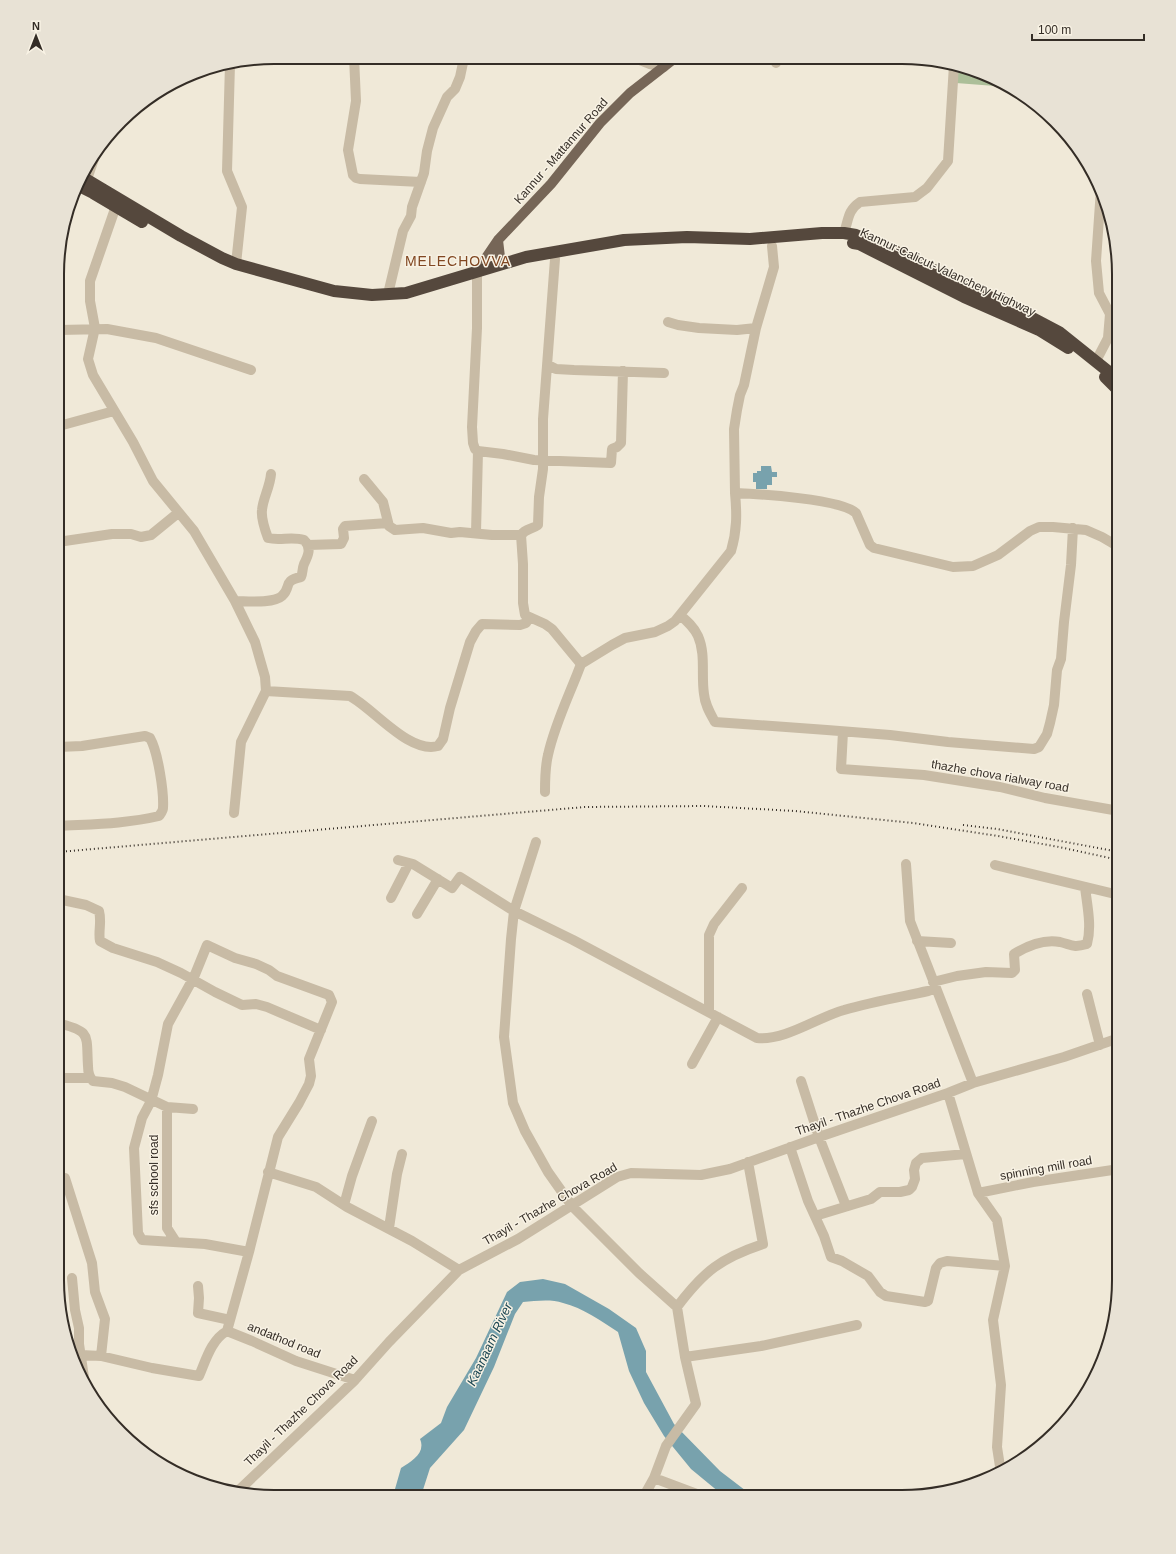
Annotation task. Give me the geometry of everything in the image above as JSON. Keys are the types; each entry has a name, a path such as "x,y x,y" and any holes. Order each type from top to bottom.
{"highway":[{"name":"Kannur-Calicut-Valanchery Highway","path":"85,183 210,260 230,269 252,276 315,292 334,291 372,295 406,293 526,256 555,254 624,240 687,238 772,242 841,240 860,244 964,297 1039,330 1068,349 1112,384"},
{"name":"Kannur-Calicut-Valanchery Highway","path":"117,202 236,264 334,291"},
{"name":"Kannur-Calicut-Valanchery Highway","path":"772,242 822,233 844,232 882,245 1059,332 1112,374"}],"main road":[{"name":"Kannur - Mattannur Road","path":"477,271 498,240 551,184 600,123 630,94 668,64"},
{"path":"498,240 500,257 507,263"}],"street":[{"path":"354,64 356,101 348,150 353,175 360,179 421,182"},
{"path":"388,294 401,238 424,173 427,151 433,128 447,97 455,89 460,77 463,64"},
{"path":"650,64 664,67"},
{"path":"230,69 227,171 242,207 236,264"},
{"path":"844,232 852,207 860,202 915,197 927,188 948,161 954,70"},
{"path":"117,202 90,281 90,301 94,328 88,359 93,375 133,442 153,481 194,531 235,601 255,642 265,677 266,691 241,742 234,813"},
{"path":"1096,361 1108,338 1110,314 1099,293 1096,261 1100,203"},
{"path":"546,792 548,755 565,701 582,664 596,656 604,649 625,638 655,632 675,621 731,551 735,537 737,516 735,493 735,423 738,402 744,385 756,328 774,267 772,242"},
{"path":"555,254 543,419 543,469 539,497 538,525 534,528 525,530 521,535 523,564 523,610 525,615 529,618 545,624 552,629 582,664"},
{"path":"476,533 478,452 473,443 472,427 477,328 477,271"},
{"path":"668,322 699,328 737,330 756,328"},
{"path":"64,330 107,328 156,338 251,370"},
{"path":"548,365 556,369 664,373"},
{"path":"478,452 542,460 611,463 612,449 621,443 623,371"},
{"path":"64,425 114,411"},
{"path":"235,601 261,601 276,599 283,596 289,582 293,578 301,577 304,564 308,560 308,545 304,540 273,540 268,538 262,512 266,493 270,484 271,474"},
{"path":"364,479 383,502 389,526 395,530 423,528 451,533 521,535"},
{"path":"735,493 750,493 832,502 852,509 856,513 870,545 874,548 953,567 982,564 998,555 1030,531 1038,527 1086,530 1112,543"},
{"path":"64,541 112,534 131,534 141,536 152,535 178,512"},
{"path":"308,545 341,544 344,538 342,529 345,526 388,523"},
{"path":"680,615 693,628 698,637 703,663 704,693 708,711 715,722 890,735 922,740 1011,747 1039,747 1047,734 1054,704 1057,670 1061,658 1064,622 1072,566 1073,528"},
{"path":"266,691 350,696 361,702 386,725 414,743 426,748 438,746 444,739 452,701 470,642 476,631 482,624 520,625 526,623 529,618"},
{"name":"thazhe chova rialway road","path":"843,732 841,768 924,775 1000,787 1045,798 1112,810"},
{"path":"64,747 82,746 145,736 150,738 154,744 163,810 159,816 143,820 64,826"},
{"path":"536,842 514,910 504,1036 513,1102 525,1131 548,1172 572,1206 639,1273 677,1307 685,1357 696,1404 666,1446 654,1478 647,1490"},
{"path":"398,860 409,863 452,888 460,877 514,910 757,1038 764,1039 791,1032 843,1010 928,991 934,985 957,976 986,972 1012,974 1015,970 1014,954 1026,947 1051,942 1060,942 1068,946 1080,946 1087,944 1089,938 1085,887"},
{"path":"391,898 409,863"},
{"path":"906,864 910,921 973,1083"},
{"path":"995,865 1112,893"},
{"path":"417,914 438,879"},
{"path":"692,1064 713,1014 709,935 714,924 742,888"},
{"path":"64,900 86,905 99,911 101,919 98,933 100,941 113,948 157,962 242,1005 256,1004 267,1007 322,1030"},
{"path":"917,941 951,943"},
{"path":"78,1355 101,1356 152,1368 199,1376 214,1342 220,1335 227,1331 249,1252 278,1137 309,1084 311,1076 309,1059 322,1030 332,1002 329,995 277,976 269,970 256,964 235,958 207,946 193,980 168,1024 158,1075 150,1101 142,1118 134,1148 138,1233 142,1240 151,1242 206,1244 249,1252"},
{"path":"1086,994 1100,1045"},
{"path":"64,1024 74,1027 83,1032 87,1038 88,1071 90,1078"},
{"name":"Thayil - Thazhe Chova Road","path":"242,1487 355,1380 389,1342 460,1270 518,1239 618,1177 631,1173 701,1175 730,1169 973,1083 1064,1057 1112,1041"},
{"path":"64,1078 90,1078 93,1081 112,1083 166,1108 193,1109"},
{"path":"801,1081 819,1137 846,1206"},
{"path":"948,1093 978,1193 997,1220 1006,1266 993,1320 1001,1385 997,1447 999,1466"},
{"name":"sfs school road","path":"166,1108 167,1228 176,1242"},
{"path":"344,1205 352,1176 372,1121"},
{"path":"790,1147 808,1201 824,1236 831,1257 842,1261 868,1276 880,1292 886,1296 925,1302 928,1301 936,1268 940,1263 947,1261 1006,1266"},
{"path":"389,1228 397,1174 402,1154"},
{"path":"815,1216 872,1199 880,1192 909,1190 915,1179 914,1170 916,1163 922,1158 966,1154"},
{"path":"677,1307 711,1268 743,1250 763,1244 748,1162"},
{"name":"spinning mill road","path":"978,1193 1033,1182 1112,1170"},
{"path":"268,1172 316,1187 344,1205 384,1228 389,1228 460,1270"},
{"path":"65,1178 92,1263 95,1292 105,1319 101,1356"},
{"path":"72,1278 75,1310 79,1328 79,1344 77,1352"},
{"path":"198,1286 198,1312 230,1320"},
{"path":"685,1357 760,1346 857,1326"},
{"name":"andathod road","path":"227,1331 296,1361 355,1380"},
{"path":"654,1478 686,1490"}],"green space":[{"path":"957,71 995,86 956,83"}],"water":[{"path":"761,466 771,466 772,472 777,472 777,477 772,477 772,485 767,485 767,489 756,489 756,482 753,482 753,473 761,471"},
{"name":"Kaanaam River","path":"543,1279 565,1284 609,1309 636,1328 646,1351 646,1372 674,1424 720,1471 745,1490 716,1490 691,1469 664,1436 644,1403 629,1371 618,1332 592,1315 578,1308 554,1301 543,1301 523,1302 515,1314 494,1367 464,1430 430,1468 423,1490 395,1490 401,1468 420,1452 420,1439 441,1423 447,1407 476,1358 507,1292 520,1282"}],"railway":[{"path":"64,851 585,807 704,806 795,811 913,823 998,836 1112,858"},
{"path":"963,825 997,829 1112,851"}],"district":[{"name":"MELECHOVVA","path":"458,261"}]}
